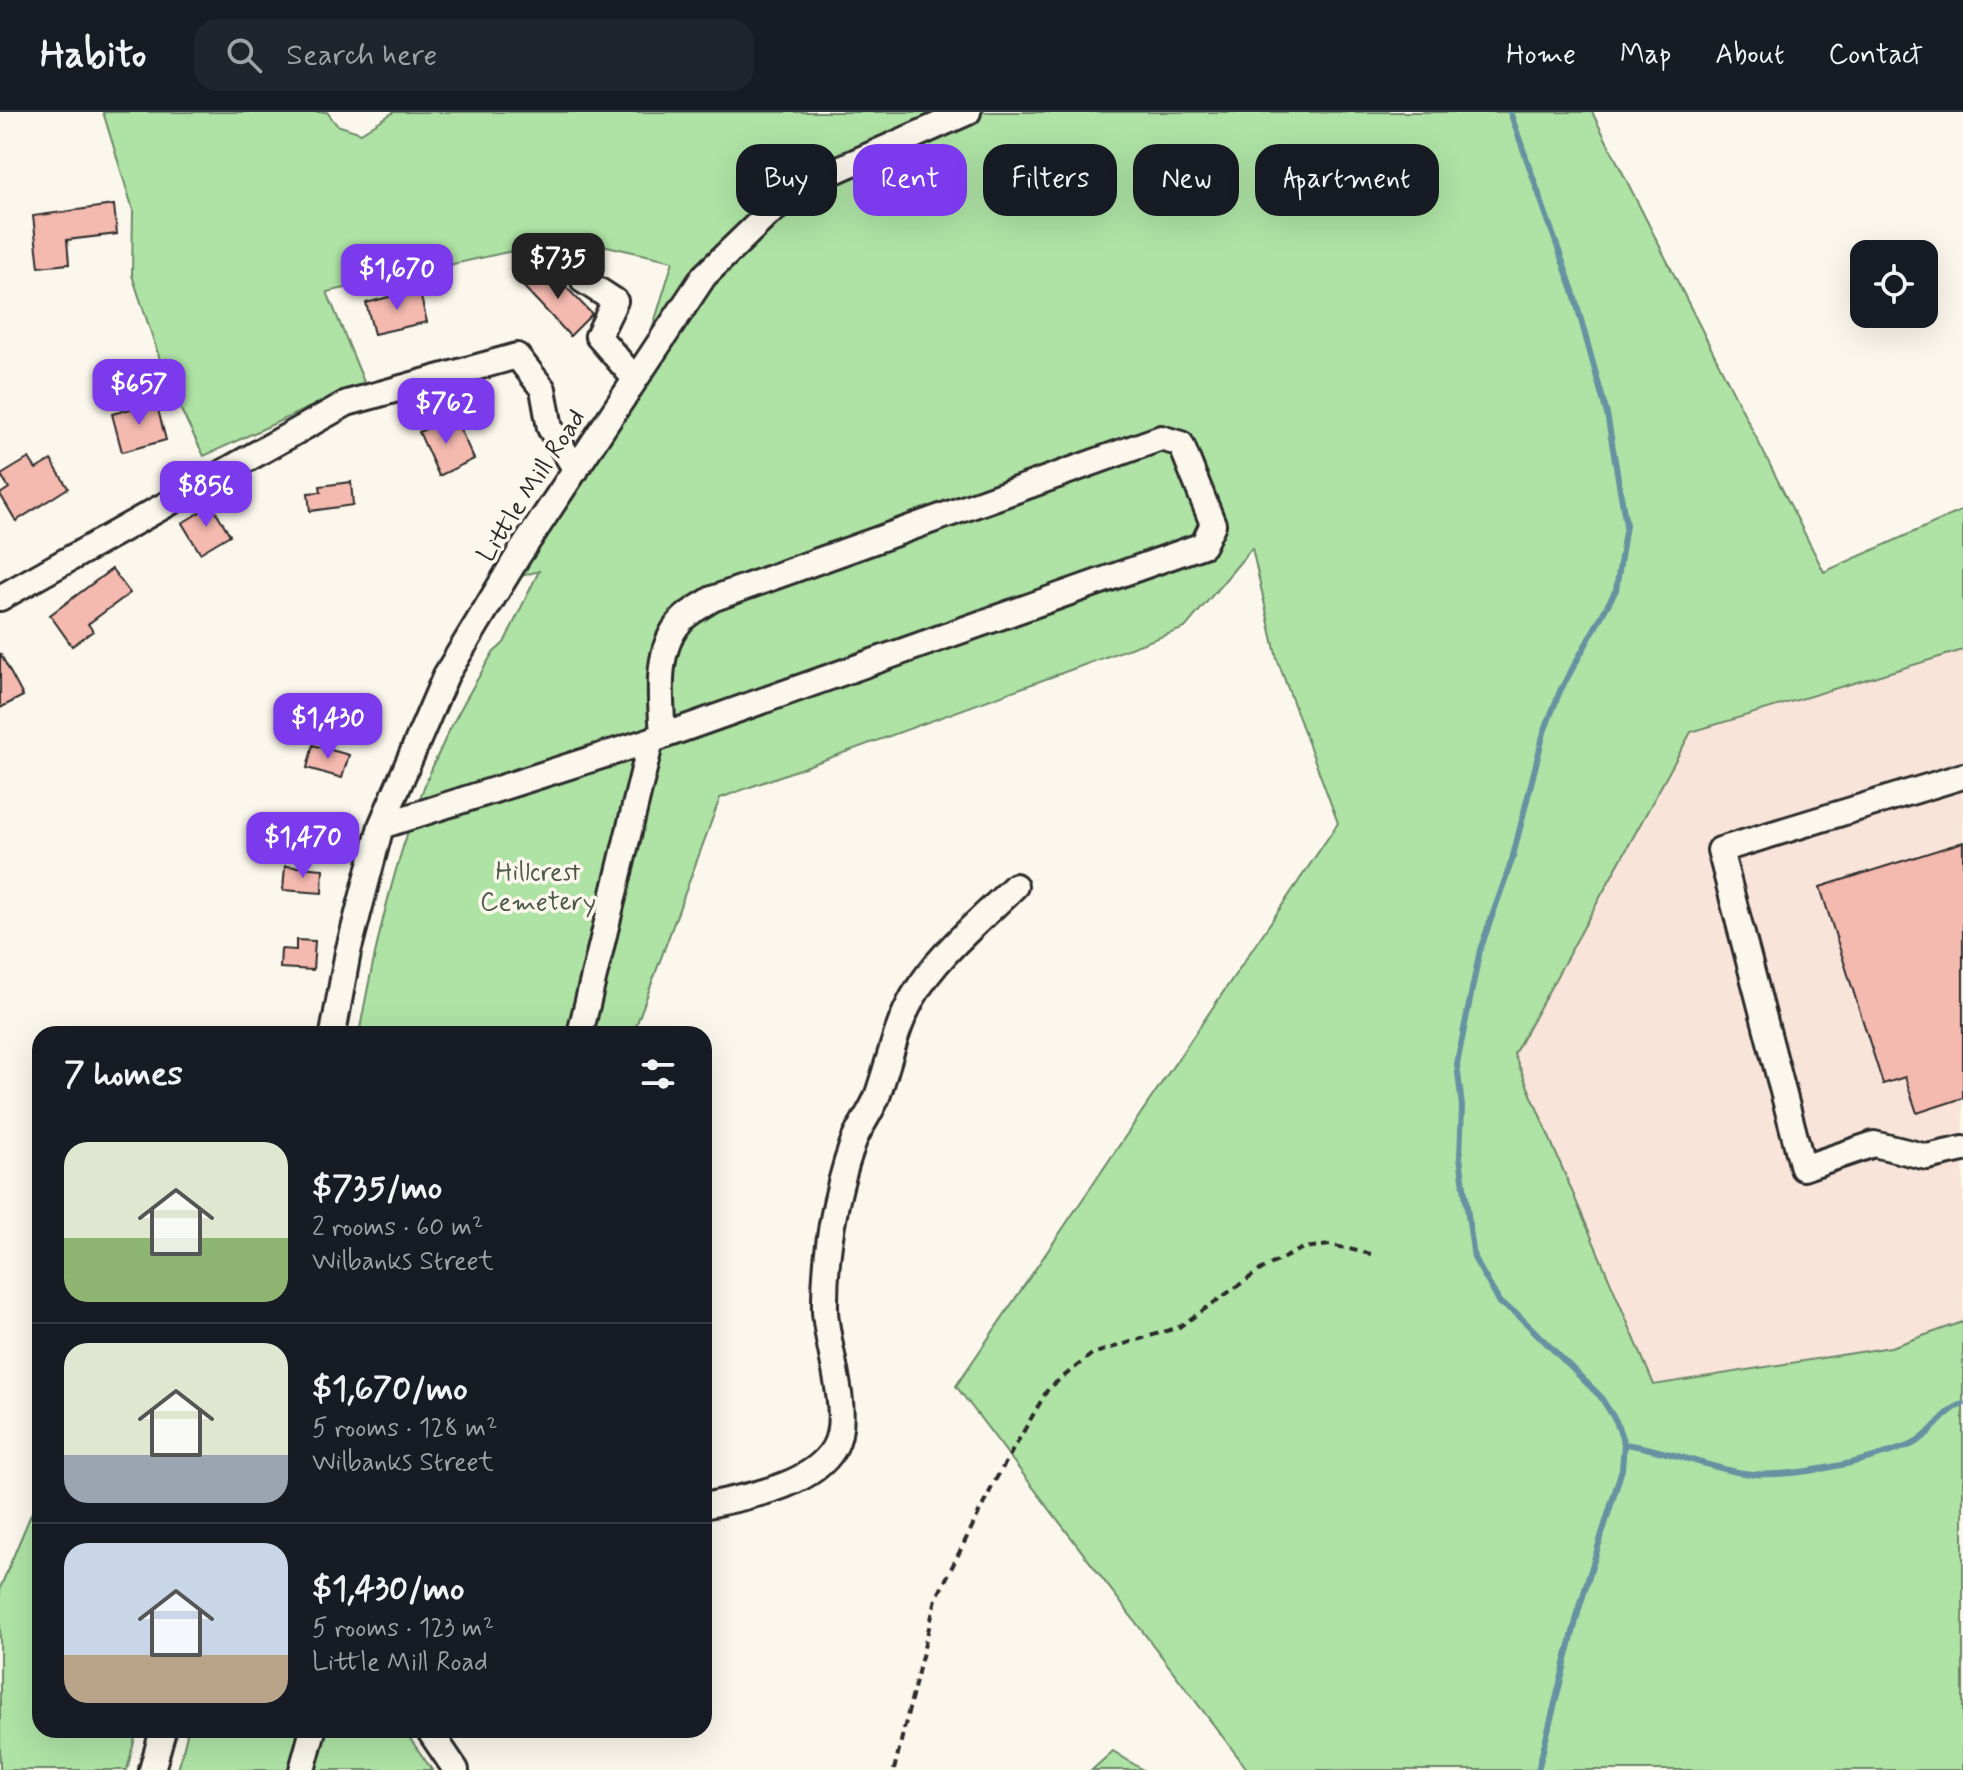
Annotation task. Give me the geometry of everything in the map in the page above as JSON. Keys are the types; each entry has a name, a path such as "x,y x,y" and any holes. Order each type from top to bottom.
{"street":[{"name":"Little Mill Road","path":"334,1026 348,952 381,826 446,675 704,276 768,214 814,180 968,112"},
{"path":"584,281 615,301 598,336 635,379"},
{"path":"0,598 347,403 517,356 543,389 550,428 576,470"},
{"path":"381,826 657,738 1203,545 1213,524 1181,444 1161,438 712,599 680,621 667,648 657,738 582,1026"},
{"path":"1963,776 1720,850 1803,1168 1874,1144 1927,1157 1963,1149"},
{"path":"712,1503 808,1473 825,1461 836,1444 838,1395 825,1306 835,1211 844,1170 854,1139 876,1098 913,997 934,967 1015,886"},
{"path":"152,1770 161,1738"},
{"path":"302,1770 311,1738"},
{"path":"434,1738 456,1770"}],"path":[{"path":"894,1770 936,1599 996,1479 1048,1389 1092,1354 1179,1327 1262,1269 1303,1248 1331,1245 1371,1254"}],"shaded area":[{"path":"1963,650 1963,1322 1891,1347 1654,1385 1514,1054 1691,732"}],"green space":[{"name":"Hillcrest Cemetery","path":"103,112 327,112 337,125 361,133 394,112 1592,112 1824,572 1963,510 1963,650 1691,732 1514,1054 1654,1385 1891,1347 1963,1322 1963,1770 1248,1770 956,1386 1338,823 1277,659 1252,548 1185,628 720,798 636,1026 361,1026 391,887 427,780 459,711 492,654 504,643 539,571 511,579 625,418 673,261 571,238 327,292 364,382 204,456 168,384 132,275 133,210"},
{"path":"32,1512 32,1738 135,1738 127,1770 0,1770 0,1588"},
{"path":"186,1738 410,1738 432,1770 178,1770"},
{"path":"1113,1751 1143,1770 1092,1770"}],"building":[{"path":"114,205 117,234 67,240 69,264 39,267 33,216"},
{"path":"546,266 592,314 570,336 524,287"},
{"path":"419,289 427,322 374,334 366,303"},
{"path":"156,402 166,440 122,452 112,414"},
{"path":"454,416 474,459 439,476 419,432"},
{"path":"29,458 36,469 51,460 68,488 16,521 0,494 9,488 1,475"},
{"path":"351,482 353,505 310,511 308,493 321,492 320,486"},
{"path":"212,505 230,535 200,553 182,523"},
{"path":"112,569 130,593 88,624 93,631 72,646 50,615"},
{"path":"0,653 23,696 0,708"},
{"path":"313,745 349,755 342,778 307,768"},
{"path":"1963,842 1963,1098 1917,1113 1905,1077 1883,1084 1820,887"},
{"path":"285,866 323,869 322,893 283,890"},
{"path":"296,940 315,941 313,970 280,968 281,949 296,950"}],"waterway":[{"path":"1510,112 1573,291 1607,414 1626,525 1616,590 1560,691 1544,732 1512,860 1480,950 1457,1064 1462,1107 1460,1157 1474,1258 1500,1303 1516,1313 1600,1396 1616,1421 1624,1444 1622,1469 1579,1609 1538,1770"},
{"path":"1624,1444 1737,1472 1801,1472 1871,1458 1911,1445 1963,1404"}]}
